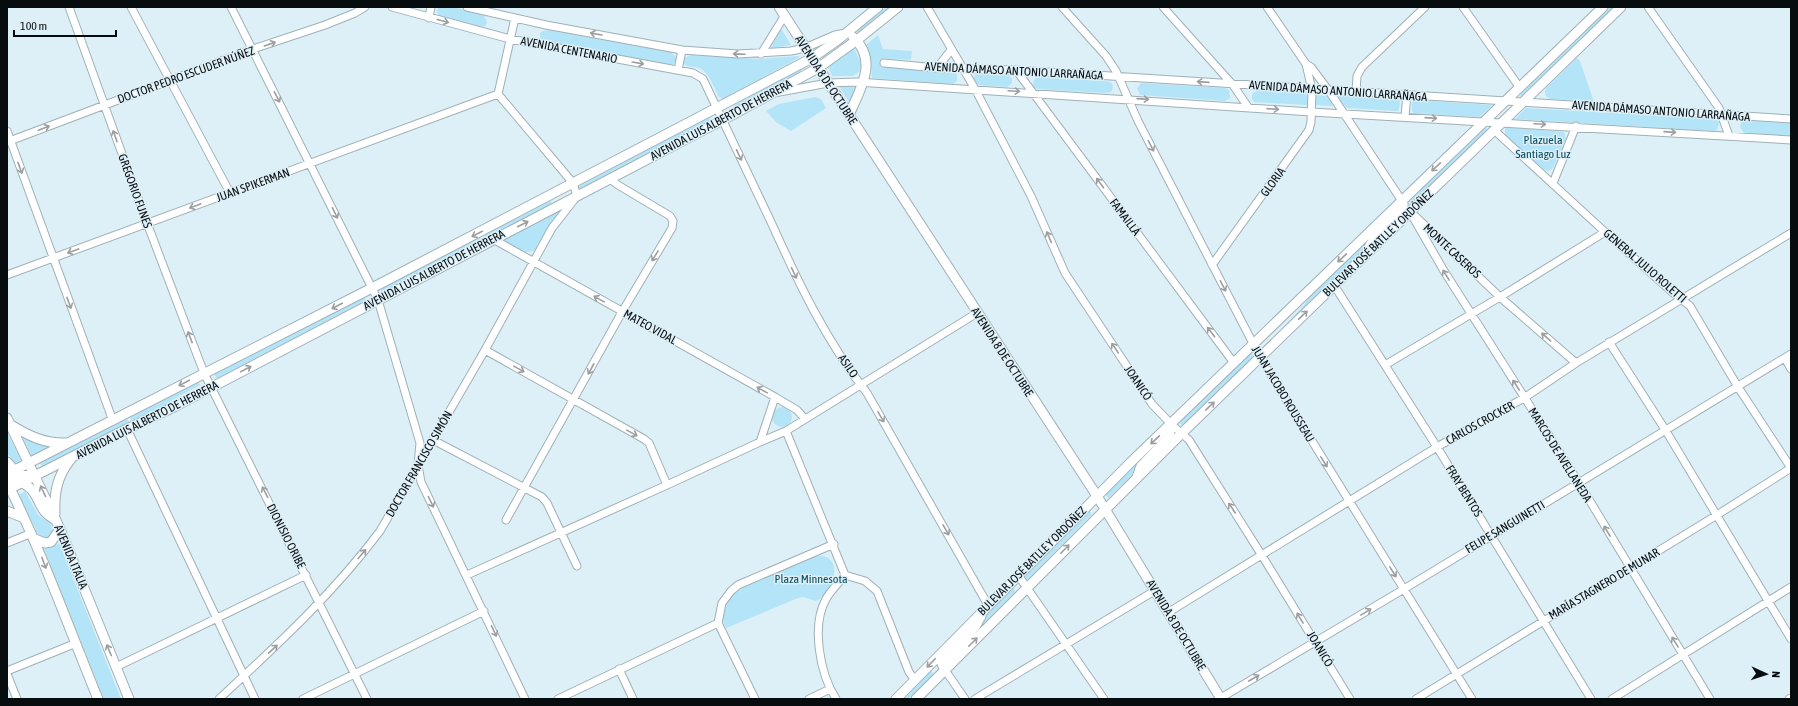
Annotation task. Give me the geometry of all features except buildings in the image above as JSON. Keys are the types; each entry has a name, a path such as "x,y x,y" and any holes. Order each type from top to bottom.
{"main road":[{"name":"AVENIDA 8 DE OCTUBRE","path":"779,7 1097,496 1156,590 1220,699"},
{"name":"AVENIDA LUIS ALBERTO DE HERRERA","path":"9,474 718,109 812,58 878,7"},
{"name":"AVENIDA LUIS ALBERTO DE HERRERA","path":"8,487 21,483 174,407 772,94 818,68 857,40 898,7"},
{"name":"BULEVAR JOSÉ BATLLE Y ORDÓÑEZ","path":"896,699 1097,496 1234,364 1306,292 1603,7"},
{"name":"BULEVAR JOSÉ BATLLE Y ORDÓÑEZ","path":"916,699 1260,357 1621,7"},
{"path":"846,33 857,40 866,63 866,76 849,115"},
{"path":"1366,254 1377,234 1400,212 1403,207 1402,200"},
{"path":"1260,357 1262,345 1302,304 1306,292"},
{"path":"9,422 34,438 59,444 70,443"},
{"name":"AVENIDA ITALIA","path":"9,422 60,529 129,699"},
{"path":"56,520 56,488 60,476 74,456"},
{"path":"7,462 9,474 33,491 46,514 56,520"},
{"path":"9,474 35,476"},
{"path":"8,487 33,536 74,644 98,699"},
{"path":"7,511 24,518"},
{"path":"33,536 45,543 51,542 54,540 60,529"},
{"path":"945,670 942,662 977,625 986,607"}],"street":[{"name":"GREGORIO FUNES","path":"69,7 147,223 204,373"},
{"path":"131,7 230,193"},
{"path":"231,7 378,300 420,443 418,465 421,482 467,575 525,699"},
{"name":"DOCTOR PEDRO ESCUDER NÚÑEZ","path":"9,141 253,49 325,25 355,13 365,7"},
{"name":"AVENIDA CENTENARIO","path":"392,7 510,39 693,73 703,79 723,120"},
{"path":"429,18 431,7"},
{"name":"AVENIDA CENTENARIO","path":"468,7 515,18 682,50 761,54 805,48"},
{"name":"JOANICÓ","path":"927,7 975,89 1031,196 1065,273 1152,404 1189,440 1262,554 1350,699"},
{"name":"JUAN JACOBO ROUSSEAU","path":"1062,7 1106,56 1119,77 1138,121 1253,345 1348,501 1472,699"},
{"path":"1163,7 1233,84 1248,107"},
{"name":"MONTE CASEROS","path":"1267,7 1306,64 1312,90"},
{"path":"1356,92 1357,76 1362,67 1425,7"},
{"path":"1463,7 1520,88"},
{"path":"1648,7 1722,114 1729,136"},
{"path":"761,54 785,15"},
{"path":"515,18 498,94 573,183 577,196"},
{"name":"AVENIDA LUIS ALBERTO DE HERRERA","path":"805,48 835,35 846,33"},
{"path":"678,70 682,50"},
{"path":"937,68 951,50"},
{"name":"AVENIDA DÁMASO ANTONIO LARRAÑAGA","path":"884,63 937,68 1016,70 1312,90 1791,119"},
{"name":"MONTE CASEROS","path":"1306,64 1311,67 1329,91 1410,212 1500,297 1576,363"},
{"name":"FAMAILLÁ","path":"1016,70 1234,364"},
{"name":"AVENIDA DÁMASO ANTONIO LARRAÑAGA","path":"772,94 828,83 864,82 1128,98 1311,112 1405,116 1791,140"},
{"name":"GLORIA","path":"1212,265 1309,130 1312,90"},
{"name":"JUAN SPIKERMAN","path":"7,275 498,94"},
{"path":"1405,116 1407,96"},
{"name":"ASILO","path":"723,120 799,283 818,320 851,372 867,393 986,607"},
{"name":"AVENIDA DÁMASO ANTONIO LARRAÑAGA","path":"1553,183 1576,126"},
{"name":"GENERAL JULIO ROLETTI","path":"1494,130 1605,232 1690,306 1738,386 1791,468"},
{"path":"7,131 9,141 113,421"},
{"path":"506,520 622,312 672,228 673,222 670,216 610,179"},
{"name":"DOCTOR FRANCISCO SIMÓN","path":"219,699 292,631 320,602 365,551 380,531 485,350 552,228 577,196"},
{"name":"MARCOS DE AVELLANEDA","path":"1410,212 1428,246 1579,484 1629,569 1710,699"},
{"path":"1385,365 1500,297 1605,232"},
{"name":"CARLOS CROCKER","path":"1169,612 1437,447 1524,398 1609,342 1791,233"},
{"name":"MATEO VIDAL","path":"493,239 797,410 805,419"},
{"name":"FRAY BENTOS","path":"1334,285 1437,447 1591,699"},
{"path":"467,575 786,431 977,313"},
{"path":"1609,342 1666,431 1791,639"},
{"path":"485,350 644,439 649,443 667,486"},
{"path":"1788,356 1791,369"},
{"name":"FELIPE SANGUINETTI","path":"1220,699 1491,535 1579,484 1788,356"},
{"name":"DIONISIO ORIBE","path":"204,373 320,602 367,699"},
{"path":"760,442 774,397"},
{"name":"BULEVAR JOSÉ BATLLE Y ORDÓÑEZ","path":"1135,480 1140,466 1170,435 1172,429 1171,424"},
{"path":"127,430 218,617 255,699"},
{"path":"786,431 834,544 845,575"},
{"path":"420,443 433,440 542,497 562,533 577,566"},
{"name":"MARÍA STAGNERO DE MUNAR","path":"1416,699 1717,515 1791,468"},
{"path":"7,542 33,536"},
{"path":"755,699 718,623 718,616 722,603 731,591 738,585 834,544"},
{"path":"116,667 306,575"},
{"path":"845,575 865,581 877,591 909,672 915,680"},
{"path":"836,699 830,689 821,658 818,625 826,599 845,575"},
{"path":"1018,575 1104,699"},
{"path":"1612,699 1791,588"},
{"path":"975,699 1156,590"},
{"path":"303,699 484,611"},
{"path":"558,699 718,623"},
{"path":"7,671 74,644"},
{"path":"619,669 633,699"},
{"path":"945,670 965,699"},
{"path":"7,674 17,699"},
{"path":"810,699 830,689"}],"green space":[{"path":"438,7 453,7 484,15 487,23 485,26 480,27 440,17 437,12"},
{"path":"886,7 892,7 857,33 857,31"},
{"path":"1609,7 1614,7 1523,96 1519,95"},
{"path":"549,30 671,52 676,57 676,61 673,64 667,65 543,42 540,38 540,33"},
{"path":"780,30 782,30 791,45 771,48"},
{"path":"878,35 883,49 912,51 911,60 883,58 883,67 954,71 957,75 957,81 953,84 872,78 871,61 866,45"},
{"path":"854,48 862,65 859,72 853,76 832,76 828,66"},
{"path":"691,55 760,59 800,57 723,99 719,97 703,70 684,64 684,58"},
{"path":"1577,58 1580,61 1594,102 1548,98 1545,94 1546,88"},
{"path":"800,69 802,72 734,110 733,106"},
{"path":"976,74 1009,75 1012,79 1012,83 1007,87 979,85 973,79"},
{"path":"1038,77 1106,81 1112,83 1113,88 1111,92 1106,93 1037,89 1034,87 1033,83"},
{"path":"1141,83 1225,88 1229,90 1230,98 1225,101 1140,95 1137,88"},
{"path":"840,87 857,87 850,102 848,101"},
{"path":"1258,90 1305,93 1307,96 1307,105 1254,102 1252,99 1252,94"},
{"path":"1316,95 1327,96 1333,104 1332,106 1316,105"},
{"path":"1340,95 1398,99 1400,101 1399,110 1347,108 1339,100 1338,97"},
{"path":"815,97 821,99 826,108 791,131 776,122 766,111 779,104"},
{"path":"1415,100 1492,106 1479,117 1414,113 1412,111 1412,102"},
{"path":"1526,108 1713,119 1718,120 1719,124 1717,130 1713,131 1516,119"},
{"path":"710,117 712,122 580,191 577,187"},
{"path":"1745,121 1791,123 1791,136 1744,133 1740,127 1741,123"},
{"path":"1485,127 1487,128 1486,131 1412,204 1409,204 1408,201"},
{"name":"Plazuela Santiago Luz","path":"1508,127 1564,132 1566,138 1553,168 1549,171 1544,170 1505,135 1505,129"},
{"path":"550,201 553,204 486,239 484,235"},
{"path":"565,206 557,217 553,219 537,245 537,249 525,252 506,242 506,238"},
{"path":"1394,214 1363,251 1268,343 1304,305 1317,288"},
{"path":"480,237 482,241 382,293 381,289"},
{"path":"364,297 367,302 217,379 214,373"},
{"path":"1250,354 1252,354 1253,357 1183,425 1180,424 1181,421"},
{"path":"198,381 200,385 172,400 165,406 132,422 130,417"},
{"path":"782,407 789,410 792,417 789,424 782,427 775,424 772,417 775,410"},
{"path":"127,419 130,423 42,467 40,463"},
{"path":"7,432 21,460 15,464 7,453"},
{"path":"1167,434 1138,465 1130,477 1108,498 1105,494"},
{"path":"24,437 49,447 31,456 23,438"},
{"path":"25,491 38,515 51,524 53,533 51,538 46,540 39,536 19,495"},
{"path":"1088,511 1091,512 1091,515 1028,579 1024,579 1024,576"},
{"path":"59,543 121,699 104,699 44,549"},
{"name":"Plaza Minnesota","path":"816,556 825,557 831,561 834,567 832,582 822,597 816,601 803,597 798,598 726,628 723,617 724,608 728,600 736,593 755,582"},
{"path":"1014,588 1015,592 948,660 989,611"},
{"path":"931,671 934,674 908,699 904,699"}]}
